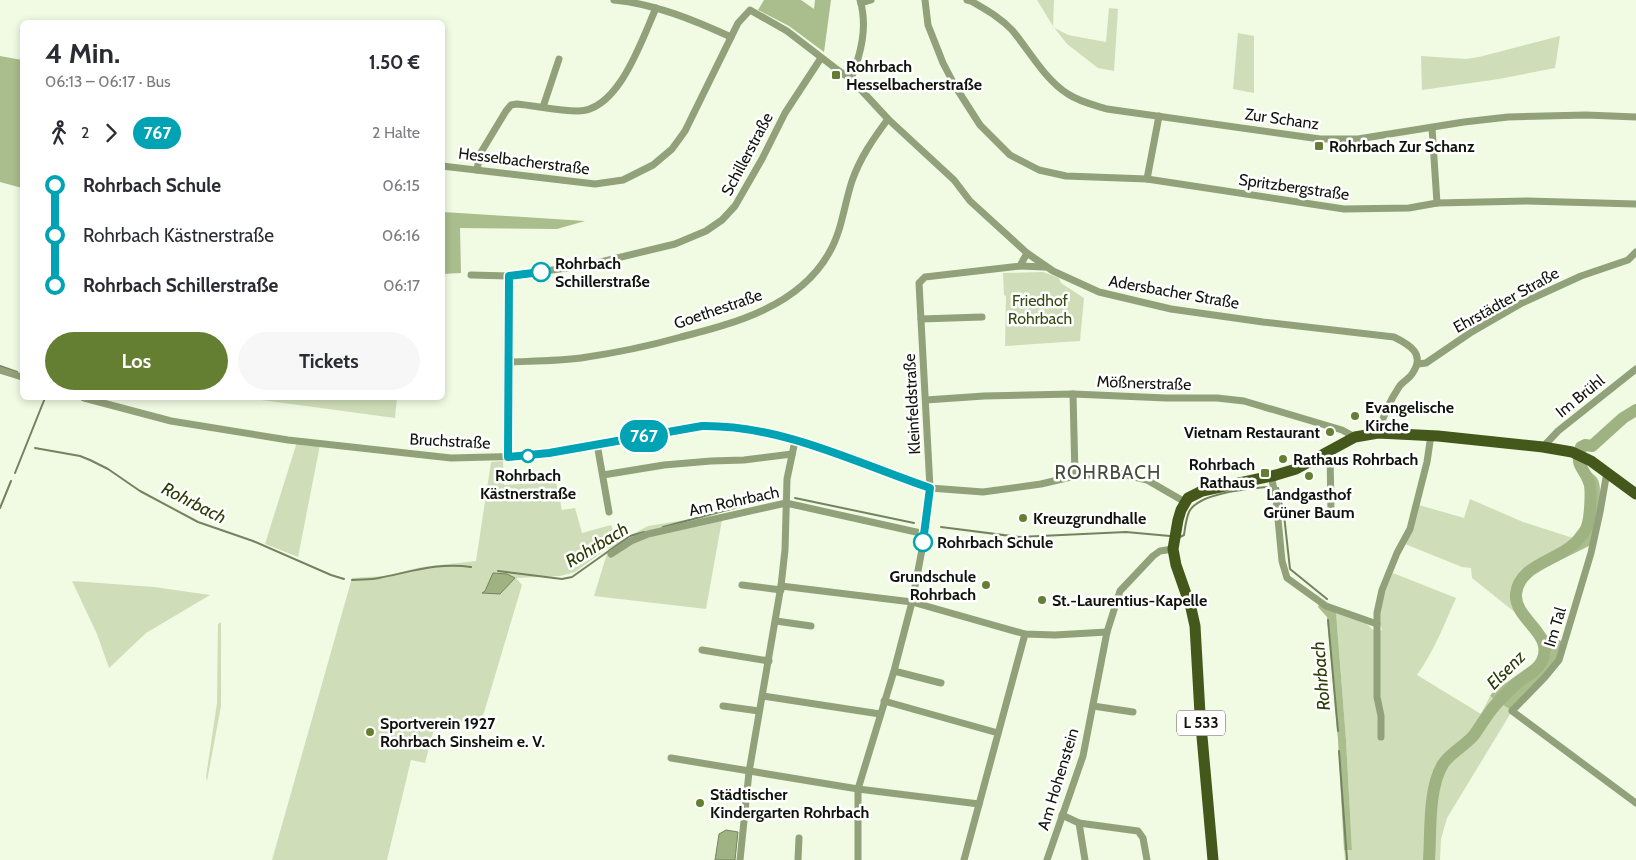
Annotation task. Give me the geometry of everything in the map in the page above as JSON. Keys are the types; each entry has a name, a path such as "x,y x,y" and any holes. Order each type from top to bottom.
{"main road":[{"path":"1186,502 1202,491 1296,470 1355,437 1378,433 1431,435 1572,452 1591,461 1635,494"},
{"name":"L 533","path":"1186,502 1181,510 1174,540 1176,566 1192,608 1195,626 1213,860"}],"street":[{"path":"614,0 656,8 690,19 731,37"},
{"path":"851,78 863,40 864,22 860,2 871,0"},
{"name":"Spritzbergstraße","path":"925,0 928,25 933,40 955,86 980,125 1010,155 1038,170 1066,176 1147,179 1344,209 1408,208 1437,203 1527,201 1636,204"},
{"name":"Zur Schanz","path":"967,0 997,16 1012,30 1058,87 1085,103 1107,109 1320,139 1358,139 1508,117 1586,115 1636,117"},
{"path":"477,170 480,154 511,105 517,104 580,111 596,107 606,99 617,88 626,73 656,8"},
{"name":"Adersbacher Straße","path":"750,10 786,31 851,78 888,120 954,180 970,201 1046,267 1082,286 1099,292 1171,309 1394,337 1408,343 1416,352 1418,364"},
{"name":"Hesselbacherstraße","path":"445,166 595,184 622,180 653,165 672,148 685,131 738,23 750,10"},
{"name":"Schillerstraße","path":"471,275 509,276 588,265 675,244 706,231 722,220 735,206 762,159 785,112 821,58"},
{"path":"543,107 559,59"},
{"path":"1147,179 1159,116"},
{"name":"Goethestraße","path":"509,362 581,358 657,344 719,327 763,311 776,304 797,290 816,272 829,253 840,227 852,181 870,142 888,120"},
{"path":"1432,128 1437,203"},
{"path":"1020,266 1027,252"},
{"name":"Ehrstädter Straße","path":"1418,364 1426,363 1470,333 1522,303 1581,276 1628,260 1636,252"},
{"name":"Kleinfeldstraße","path":"858,860 858,789 894,671 912,602 925,534 930,488 919,283 925,277 1020,266 1046,267"},
{"path":"508,457 509,276"},
{"path":"921,319 982,317"},
{"path":"1378,433 1391,399 1418,364"},
{"name":"Im Brühl","path":"1543,447 1558,431 1636,369"},
{"path":"0,370 20,376"},
{"path":"1073,394 1076,476"},
{"name":"Mößnerstraße","path":"926,400 984,396 1073,394 1217,398 1244,401 1342,430 1355,437"},
{"name":"Bruchstraße","path":"92,400 171,421 288,440 451,458 508,457 549,453 702,426 724,426 752,429 820,447 854,458 890,474 930,488 989,492 1041,484 1076,476 1118,473 1162,488 1186,502"},
{"path":"1381,737 1381,716 1377,697 1377,613 1382,590 1397,553 1410,529 1427,462 1431,435"},
{"path":"740,860 749,772 781,588 785,550 787,479 795,441"},
{"path":"596,444 609,512"},
{"path":"1330,451 1331,512"},
{"path":"603,475 692,462 744,460 792,454"},
{"name":"Im Tal","path":"1607,472 1591,552 1559,660 1512,711 1636,803"},
{"path":"1271,476 1276,498 1282,561 1287,578 1326,606 1377,624"},
{"name":"Am Rohrbach","path":"611,554 631,541 648,534 786,503 925,534"},
{"name":"Am Hohenstein","path":"1047,860 1083,756 1107,632 1120,591 1153,556 1174,540"},
{"path":"742,585 912,602 1025,634 1055,635 1107,632"},
{"path":"776,621 810,626"},
{"path":"964,860 1025,634"},
{"path":"702,650 769,661"},
{"path":"894,671 941,683"},
{"path":"763,696 880,714"},
{"path":"884,701 998,733"},
{"path":"723,706 760,711"},
{"path":"1092,706 1133,712"},
{"path":"671,758 858,789 979,804"},
{"path":"1062,815 1079,823 1138,831 1143,838 1147,860"},
{"path":"1079,823 1085,860"},
{"path":"798,860 799,838"}],"green space":[{"path":"1037,0 1054,0 1053,26"},
{"path":"1109,8 1118,9 1114,71 1098,68 1067,44 1054,28 1068,35 1106,42"},
{"path":"1238,33 1254,36 1254,93 1233,89"},
{"path":"1560,36 1555,68 1499,79 1422,90 1421,56 1466,59"},
{"name":"Friedhof Rohrbach","path":"1043,272 1059,278 1061,283 1084,298 1080,341 1005,346 1006,296 1004,295 1003,273"},
{"path":"261,400 397,400 395,418"},
{"path":"297,442 320,445 298,557 265,544"},
{"path":"503,461 504,485 556,482 562,510 575,508 582,533 611,525 618,542 648,526 723,514 706,609 594,596 609,547 575,572 560,576 516,578 522,585 480,726 437,717 425,763 411,760 387,860 272,860 352,578 385,576 422,567 476,561 491,462"},
{"path":"1470,499 1523,522 1573,538 1546,558 1528,566 1515,580 1512,599 1517,614 1472,578 1471,568 1462,567 1405,544 1419,505 1464,518"},
{"path":"1393,573 1456,598 1434,647 1417,675 1481,714 1490,696 1512,711 1447,818 1441,839 1440,860 1345,860 1344,850 1352,850 1336,612 1364,621 1375,632 1382,630 1380,623 1381,609 1384,594"},
{"path":"72,581 154,587 210,595 146,633 109,668 97,634"},
{"path":"221,622 221,706 207,781 206,777 217,703 218,624"}],"shaded area":[{"path":"764,0 801,0 814,9 815,0 831,0 824,52 789,26 758,10"},
{"path":"0,56 20,60 20,187 0,182"},
{"path":"445,212 585,221 557,229 460,228 461,273 445,274"},
{"path":"1586,469 1597,478 1600,489 1591,545 1530,575 1521,583 1520,600 1541,630 1546,635 1564,642 1559,660 1512,711 1490,696 1542,657 1541,643 1517,613 1514,606 1512,591 1514,584 1520,573 1561,548 1576,536 1583,526 1587,514 1588,498"},
{"path":"493,573 507,574 515,578 500,594 482,593 485,591"},
{"path":"1319,604 1336,612 1352,850 1344,850 1338,740 1327,617 1318,607"},
{"path":"726,830 738,832 735,860 715,860 719,834"}],"waterway":[{"name":"Rohrbach","path":"0,366 17,372"},
{"name":"Rohrbach","path":"15,473 44,400"},
{"name":"Elsenz","path":"1429,860 1433,798 1438,774 1443,764 1474,735 1497,703 1515,685 1535,670 1542,661 1545,651 1543,642 1539,634 1521,612 1516,594 1519,583 1525,575 1533,568 1564,551 1586,529 1590,490 1587,476 1579,463 1581,447 1585,445 1592,446 1623,418 1636,410"},
{"name":"Rohrbach","path":"35,448 80,456 90,460 108,469 140,491 198,522 253,541 344,579"},
{"path":"0,508 11,481"},
{"name":"Rohrbach","path":"1180,537 1184,535 1189,512 1202,500 1224,493 1267,487"},
{"name":"Rohrbach","path":"1278,488 1284,515 1290,569 1327,599"},
{"name":"Rohrbach","path":"795,498 914,523"},
{"name":"Rohrbach","path":"663,527 765,500"},
{"name":"Rohrbach","path":"941,527 1019,537 1126,532 1170,536"},
{"name":"Rohrbach","path":"498,571 562,579 572,577 630,536 644,532"},
{"name":"Rohrbach","path":"352,580 376,579 436,567 471,567"},
{"name":"Rohrbach","path":"1328,620 1338,731"},
{"name":"Rohrbach","path":"1339,751 1347,860"}],"bus line":[{"name":"767","path":"541,272 509,276 508,457 549,453 702,426 752,429 854,458 890,474 930,488 923,542"}],"place":[{"name":"Rohrbach Hesselbacherstraße","path":"836,75"},
{"name":"Rohrbach Zur Schanz","path":"1319,146"},
{"name":"Rohrbach Schillerstraße","path":"541,272"},
{"name":"Evangelische Kirche","path":"1355,416"},
{"name":"Vietnam Restaurant","path":"1330,432"},
{"name":"Rohrbach Kästnerstraße","path":"528,456"},
{"name":"Rathaus Rohrbach","path":"1283,459"},
{"name":"Rohrbach Rathaus","path":"1265,473"},
{"name":"Landgasthof Grüner Baum","path":"1309,476"},
{"name":"Kreuzgrundhalle","path":"1023,518"},
{"name":"Rohrbach Schule","path":"923,542"},
{"name":"Grundschule Rohrbach","path":"986,585"},
{"name":"St.-Laurentius-Kapelle","path":"1042,600"},
{"name":"Sportverein 1927 Rohrbach Sinsheim e. V.","path":"370,732"},
{"name":"Städtischer Kindergarten Rohrbach","path":"700,803"}],"district":[{"name":"ROHRBACH","path":"1108,472"}]}
